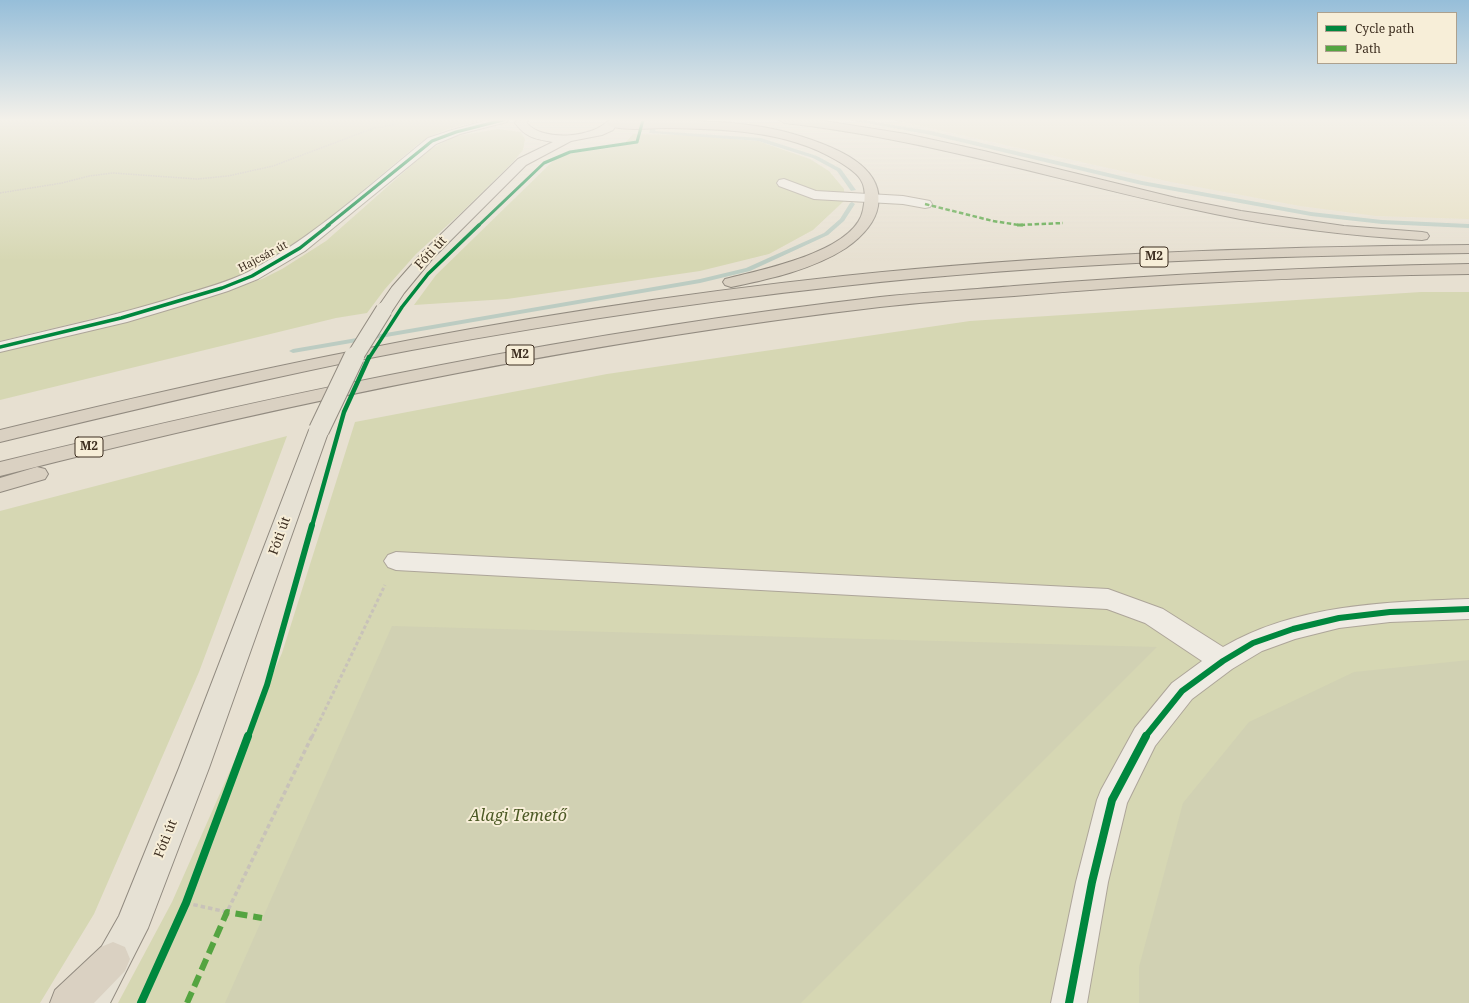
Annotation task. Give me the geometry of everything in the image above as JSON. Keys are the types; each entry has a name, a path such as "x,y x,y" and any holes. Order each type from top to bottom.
{"highway":[{"path":"612,312 694,290 751,278 817,257 843,245 863,228 869,219 873,205 873,191 866,177 855,167"},
{"path":"1030,167 1165,199 1251,216 1384,234 1469,238"},
{"name":"M2","path":"0,436 149,400 401,347 612,312 840,281 1043,263 1235,253 1469,249"},
{"name":"M2","path":"0,469 177,425 396,378 522,355 676,330 866,304 1070,286 1258,275 1469,268"},
{"path":"0,485 82,463 177,425"},
{"path":"68,1003 113,959"}],"main road":[{"name":"Fóti út","path":"90,1003 131,928 194,768 319,430 352,361 398,290 502,167"}],"street":[{"name":"Hajcsár út","path":"0,347 121,318 171,304 222,288 252,276 300,248 400,167"},
{"path":"784,183 814,195 903,200 925,204"},
{"path":"396,561 1108,599 1154,616 1223,661"},
{"path":"1069,1003 1092,882 1112,800 1145,737 1182,691 1223,661 1253,643 1294,629 1339,618 1390,612 1469,609"}],"path":[{"path":"0,193 114,173 197,179 228,176 269,167"},
{"path":"186,903 227,912 396,561"},
{"path":"183,910 189,896"}],"shaded area":[{"path":"1103,167 1469,167 1469,219 1376,216 1300,206 1171,182"}],"green space":[{"path":"0,167 391,167 303,240 248,274 174,299 0,341"},
{"path":"410,167 508,167 416,254 385,289 367,313 336,318 0,400 0,352 180,306 262,279 282,269 326,241"},
{"path":"547,167 822,167 829,171 844,189 844,201 813,230 769,254 700,271 507,299 414,305 436,275"},
{"path":"1421,292 1469,292 1469,1003 118,1003 172,902 282,653 355,422 607,374 970,321"},
{"path":"287,436 199,672 94,914 40,1003 0,1003 0,511"},
{"name":"Alagi Temető","path":"392,626 1157,647 801,1003 225,1003"},
{"path":"1469,660 1469,1003 1139,1003 1139,967 1183,803 1249,722 1354,672"}],"waterway":[{"path":"833,167 839,170 853,190"},
{"path":"1074,167 1142,183 1311,214 1382,222 1469,226"},
{"path":"293,351 700,281 748,270 826,234 842,220 852,204"}],"marked path":[{"path":"925,204 993,221 1019,225 1063,223"},
{"path":"187,1003 227,912 262,918"}],"cycle path":[{"path":"0,347 121,318 178,302 222,288 252,276 300,248 400,167"},
{"path":"141,1003 186,903 267,685 344,412 371,353 402,307 428,274 540,167"},
{"path":"1069,1003 1092,882 1112,800 1145,737 1182,691 1223,661 1253,643 1293,629 1339,618 1390,612 1469,609"}]}
